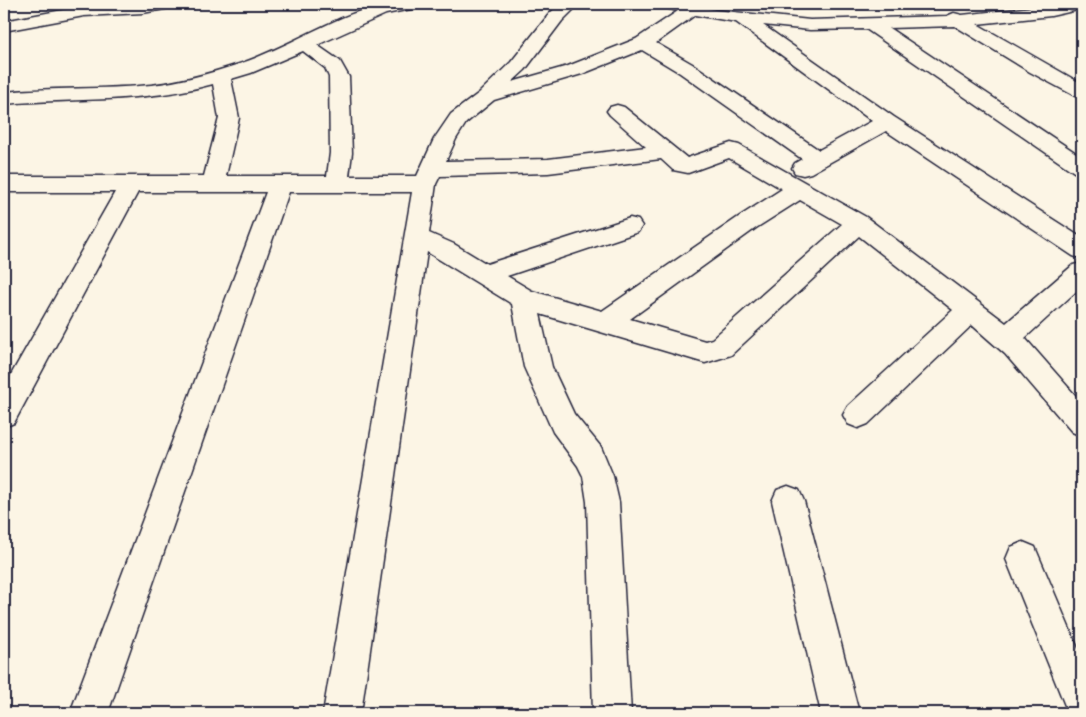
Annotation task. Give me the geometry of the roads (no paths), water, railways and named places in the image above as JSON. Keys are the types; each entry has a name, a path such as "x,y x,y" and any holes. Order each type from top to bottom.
{"street":[{"path":"4,26 84,11 143,8 164,4"},
{"path":"4,98 150,91 184,86 253,66 381,10 410,4"},
{"path":"342,713 416,238 428,177 445,140 458,119 518,66 556,17 570,4"},
{"path":"672,4 715,15 810,25 958,21 1082,4"},
{"path":"935,4 958,21 1037,68 1082,92"},
{"path":"1044,8 1074,23"},
{"path":"486,96 575,70 643,43 691,10"},
{"path":"741,18 887,122 1082,250"},
{"path":"871,24 1082,167"},
{"path":"303,43 333,65 339,77 341,153 337,185"},
{"path":"643,43 687,69 818,160"},
{"path":"213,185 230,118 221,76"},
{"path":"617,111 663,152 684,166 731,150 858,224 971,308 1015,346 1082,423"},
{"path":"605,323 748,222 818,160 887,122"},
{"path":"4,184 337,185 548,166 663,152"},
{"path":"4,198 47,184"},
{"path":"4,414 130,184"},
{"path":"88,713 280,185"},
{"path":"416,238 445,250 524,299 705,352 721,347 858,224"},
{"path":"484,274 630,226"},
{"path":"1006,339 1082,272"},
{"path":"524,299 538,367 563,423 590,457 598,476 603,502 612,713"},
{"path":"858,415 971,308"},
{"path":"788,501 840,713"},
{"path":"1023,559 1082,701"}]}
